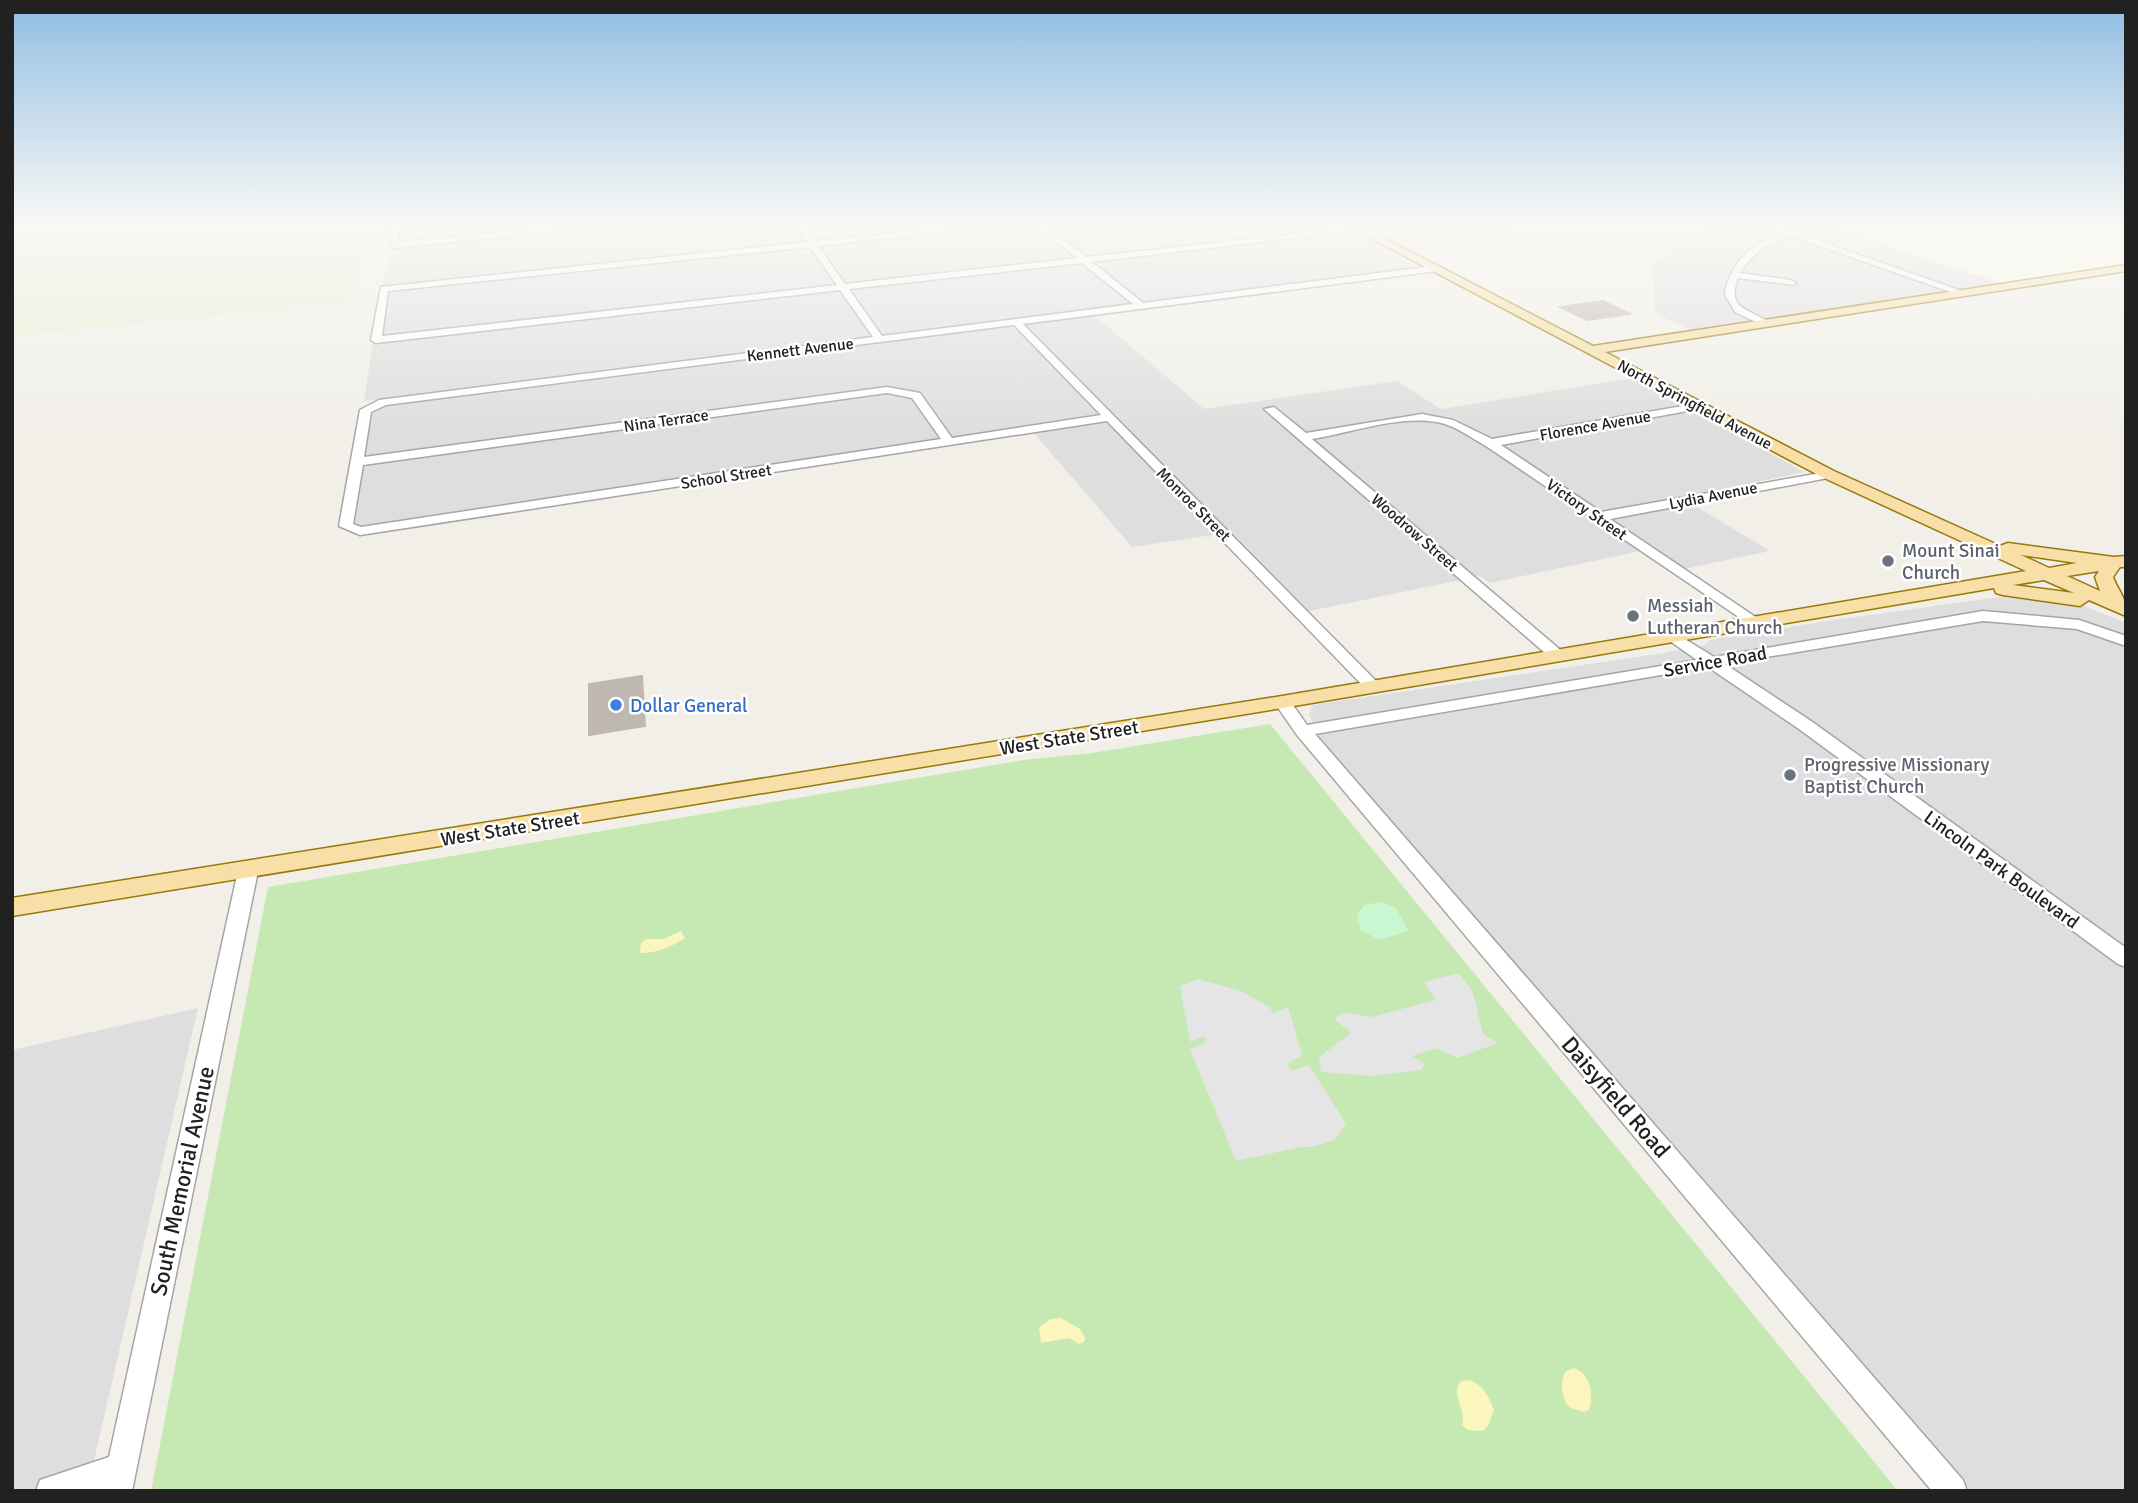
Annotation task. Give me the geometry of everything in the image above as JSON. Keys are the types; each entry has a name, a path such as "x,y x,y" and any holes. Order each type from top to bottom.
{"main road":[{"name":"North Springfield Avenue","path":"1483,294 1828,474 2125,610"},
{"path":"1592,350 1955,294"},
{"path":"1970,540 2024,551 2120,562"},
{"path":"1970,540 1980,565 1965,587 2058,596 2125,610"},
{"path":"2120,562 2104,577 2108,589 2125,610"},
{"name":"West State Street","path":"12,907 1282,702 1752,621 2120,562"}],"street":[{"path":"383,294 376,340 779,294"},
{"path":"847,294 879,339"},
{"path":"1127,294 1140,305"},
{"name":"Kennett Avenue","path":"357,462 366,410 374,404 1229,294"},
{"path":"1728,294 1734,306 1765,323"},
{"name":"Monroe Street","path":"1014,321 1373,687"},
{"name":"Nina Terrace","path":"357,462 887,390 916,395 949,442"},
{"name":"Florence Avenue","path":"1490,443 1700,406"},
{"name":"Woodrow Street","path":"1270,409 1558,656"},
{"name":"School Street","path":"357,462 346,526 360,531 1107,418"},
{"name":"Victory Street","path":"1305,437 1414,419 1435,418 1448,422 1490,443 1752,621"},
{"name":"Lydia Avenue","path":"1598,517 1828,474"},
{"name":"Service Road","path":"1304,731 1983,616 2078,625 2126,641"},
{"name":"Lincoln Park Boulevard","path":"1672,636 1714,662 2126,958"},
{"name":"Daisyfield Road","path":"1282,702 1952,1491"},
{"name":"South Memorial Avenue","path":"119,1479 248,870"},
{"path":"51,1491 119,1479"}],"shaded area":[{"path":"12,294 351,294 348,303 12,336"},
{"path":"381,294 1212,294 364,401"},
{"path":"1654,294 1936,294 1692,331 1655,313"},
{"path":"1092,313 1204,409 1397,381 1441,409 1632,378 1804,472 1682,498 1770,551 1683,569 1654,548 1490,583 1480,576 1305,612 1226,533 1132,547 1033,432 1023,428 361,527 353,526 351,521 373,409 382,404"},
{"path":"2021,594 2079,604 2126,623 2126,1491 1969,1491 1320,739 1309,714 1313,705 1664,653 1705,645 1710,640 1827,621"},
{"path":"1459,973 1473,993 1483,1034 1498,1043 1457,1058 1437,1048 1412,1056 1425,1064 1421,1070 1373,1076 1321,1072 1319,1057 1351,1033 1334,1019 1344,1012 1371,1017 1436,1000 1424,982"},
{"path":"1198,979 1241,991 1270,1007 1273,1014 1288,1007 1302,1055 1287,1064 1291,1071 1309,1065 1346,1124 1335,1140 1236,1161 1190,1049 1206,1042 1204,1036 1190,1042 1180,986"},
{"path":"198,1008 87,1491 12,1491 12,1050"}],"green space":[{"path":"1270,724 1898,1491 151,1491 268,887 1024,760 1092,753"},
{"path":"1380,902 1395,907 1409,931 1379,940 1361,930 1357,916 1364,905"}],"sand":[{"path":"681,931 685,938 674,944 658,951 640,953 641,943 646,939 664,939"},
{"path":"1061,1318 1080,1329 1085,1338 1084,1342 1079,1344 1069,1338 1041,1343 1039,1327 1051,1319"},
{"path":"1574,1368 1584,1375 1590,1386 1589,1410 1583,1412 1569,1407 1563,1395 1562,1381 1565,1372"},
{"path":"1467,1380 1481,1387 1494,1410 1483,1431 1468,1430 1462,1425 1457,1391 1461,1381"}],"building":[{"path":"1603,301 1630,314 1587,320 1560,307"},
{"name":"Dollar General","path":"642,676 645,726 589,735 589,684"}],"place":[{"name":"Mount Sinai Church","path":"1888,561"},
{"name":"Messiah Lutheran Church","path":"1633,616"},
{"name":"Dollar General","path":"616,705"},
{"name":"Progressive Missionary Baptist Church","path":"1790,775"}]}
